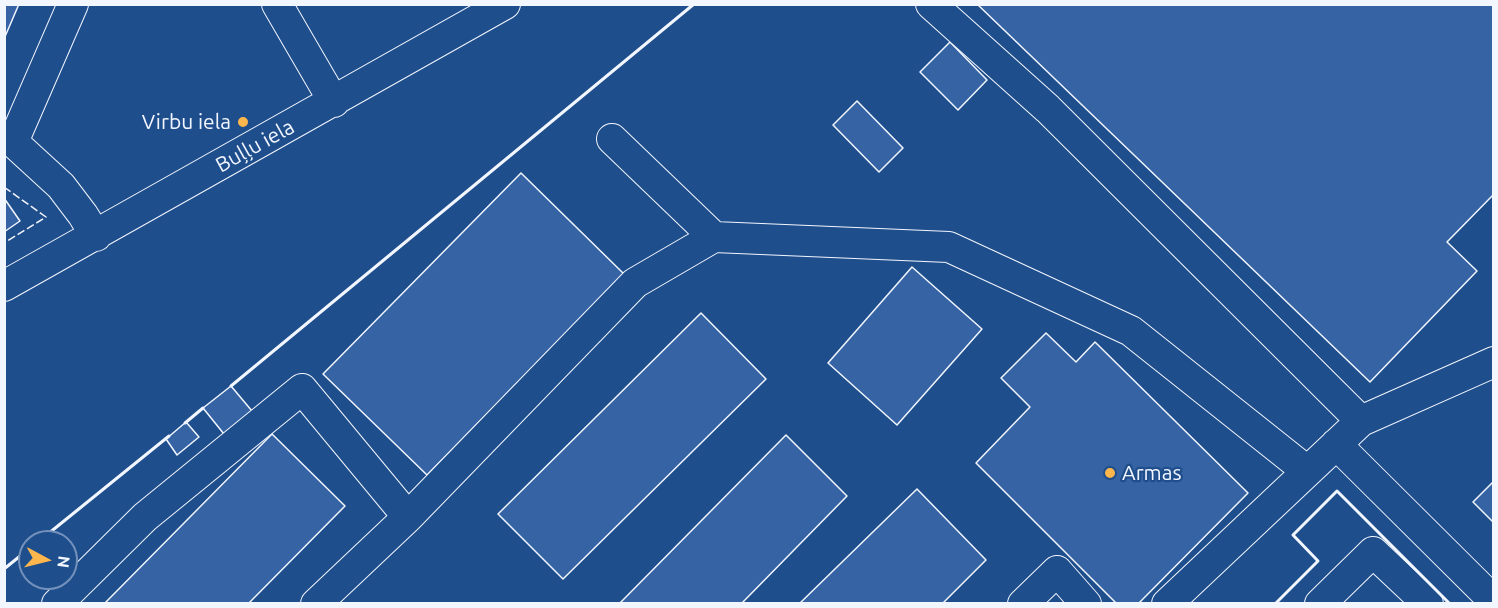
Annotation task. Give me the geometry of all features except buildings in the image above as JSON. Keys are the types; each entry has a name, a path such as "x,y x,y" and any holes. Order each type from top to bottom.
{"street":[{"path":"73,4 9,139 61,186 96,236"},
{"path":"277,4 334,102"},
{"name":"Buļļu iela","path":"4,286 505,4"},
{"path":"931,4 1048,110 1361,421"},
{"path":"612,139 714,237"},
{"path":"316,603 408,517 636,283 714,237 949,247 1131,331 1307,471"},
{"path":"1167,603 1361,421 1494,362"},
{"path":"57,603 145,517 302,389 408,517"},
{"path":"1336,444 1494,601"},
{"path":"1320,603 1373,552 1428,603"},
{"path":"1023,603 1057,571 1086,603"}],"fence":[{"path":"4,187 46,217 4,243"}],"wall":[{"path":"231,386 694,4"},
{"path":"185,423 203,408"},
{"path":"53,530 169,436"},
{"path":"1275,604 1318,561 1293,535 1337,491 1450,604"},
{"path":"4,569 18,558"}],"place":[{"name":"Virbu iela","path":"243,122"},
{"name":"Armas","path":"1110,473"}]}
